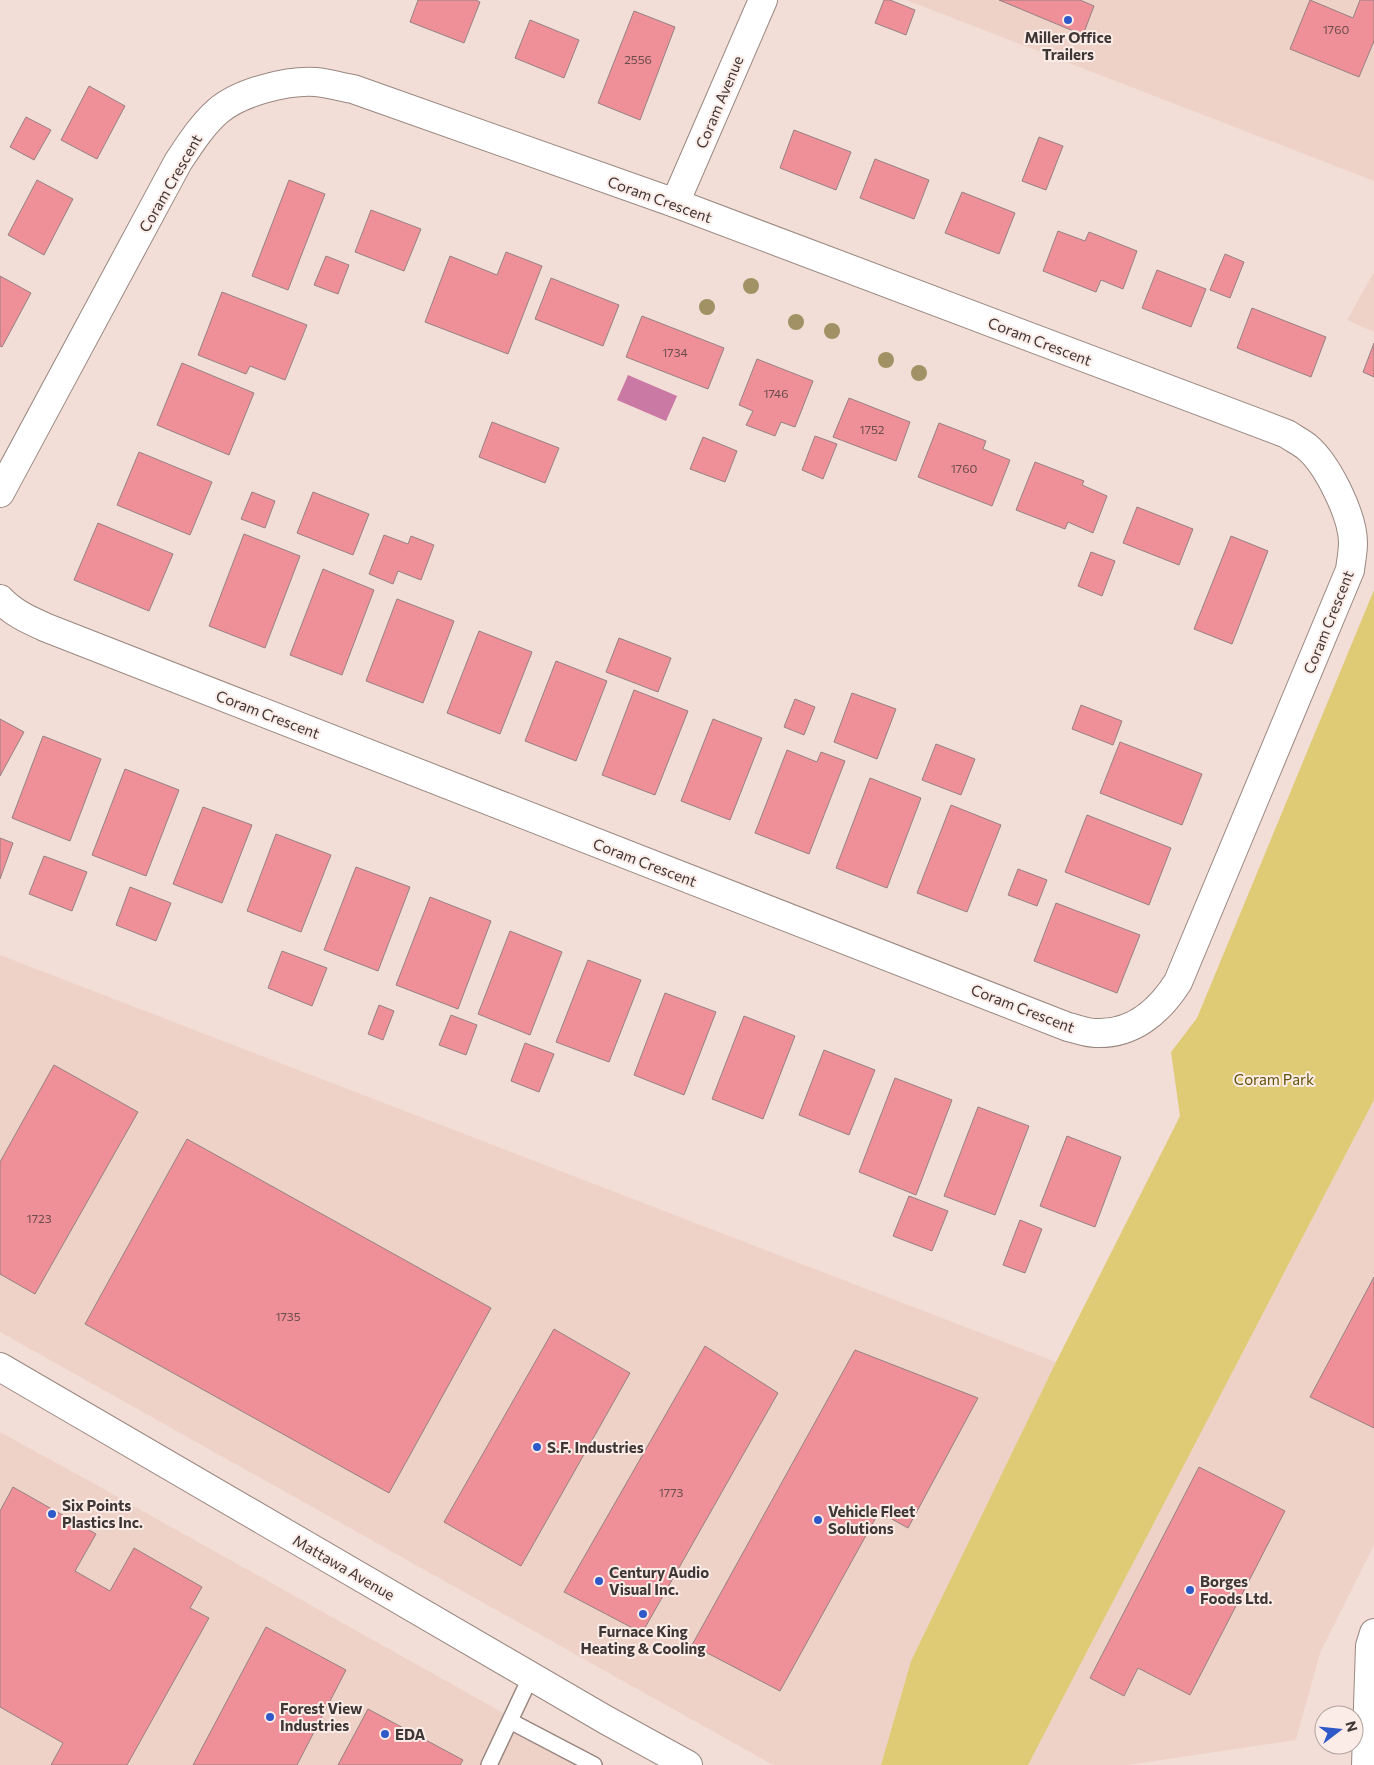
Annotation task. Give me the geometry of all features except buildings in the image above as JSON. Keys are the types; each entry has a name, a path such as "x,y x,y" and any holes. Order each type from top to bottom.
{"street":[{"name":"Coram Avenue","path":"675,203 762,0"},
{"name":"Coram Crescent","path":"0,493 178,162 205,124 219,110 233,101 272,87 315,82 353,89 675,203 1288,434 1308,448 1332,480 1341,497 1353,542 1350,570 1178,982 1159,1008 1143,1020 1128,1029 1094,1033 1068,1027 46,628 24,618 0,599"},
{"name":"Mattawa Avenue","path":"0,1367 688,1765"},
{"path":"1366,1765 1370,1646 1374,1633"}],"lane":[{"path":"489,1765 532,1676"},
{"path":"510,1721 594,1765"}],"shaded area":[{"path":"906,0 1374,0 1374,181 1250,133"},
{"path":"1374,272 1374,332 1347,320"},
{"path":"628,375 677,396 666,421 617,400"},
{"path":"0,955 1056,1362 911,1661 881,1765 773,1765 0,1332"},
{"path":"1374,1100 1374,1545 1320,1653 1296,1740 1128,1765 1028,1765"},
{"path":"0,1432 84,1478 596,1765 0,1765"}],"green space":[{"name":"Coram Park","path":"1374,590 1374,1100 1028,1765 881,1765 911,1661 1056,1362 1180,1116 1171,1052 1197,1018"}],"place":[{"name":"Miller Office Trailers","path":"1068,20"},
{"name":"S.F. Industries","path":"537,1447"},
{"name":"Six Points Plastics Inc.","path":"52,1514"},
{"name":"Vehicle Fleet Solutions","path":"818,1520"},
{"name":"Century Audio Visual Inc.","path":"599,1581"},
{"name":"Borges Foods Ltd.","path":"1190,1590"},
{"name":"Furnace King Heating & Cooling","path":"643,1614"},
{"name":"Forest View Industries","path":"270,1717"},
{"name":"EDA","path":"385,1734"}]}
